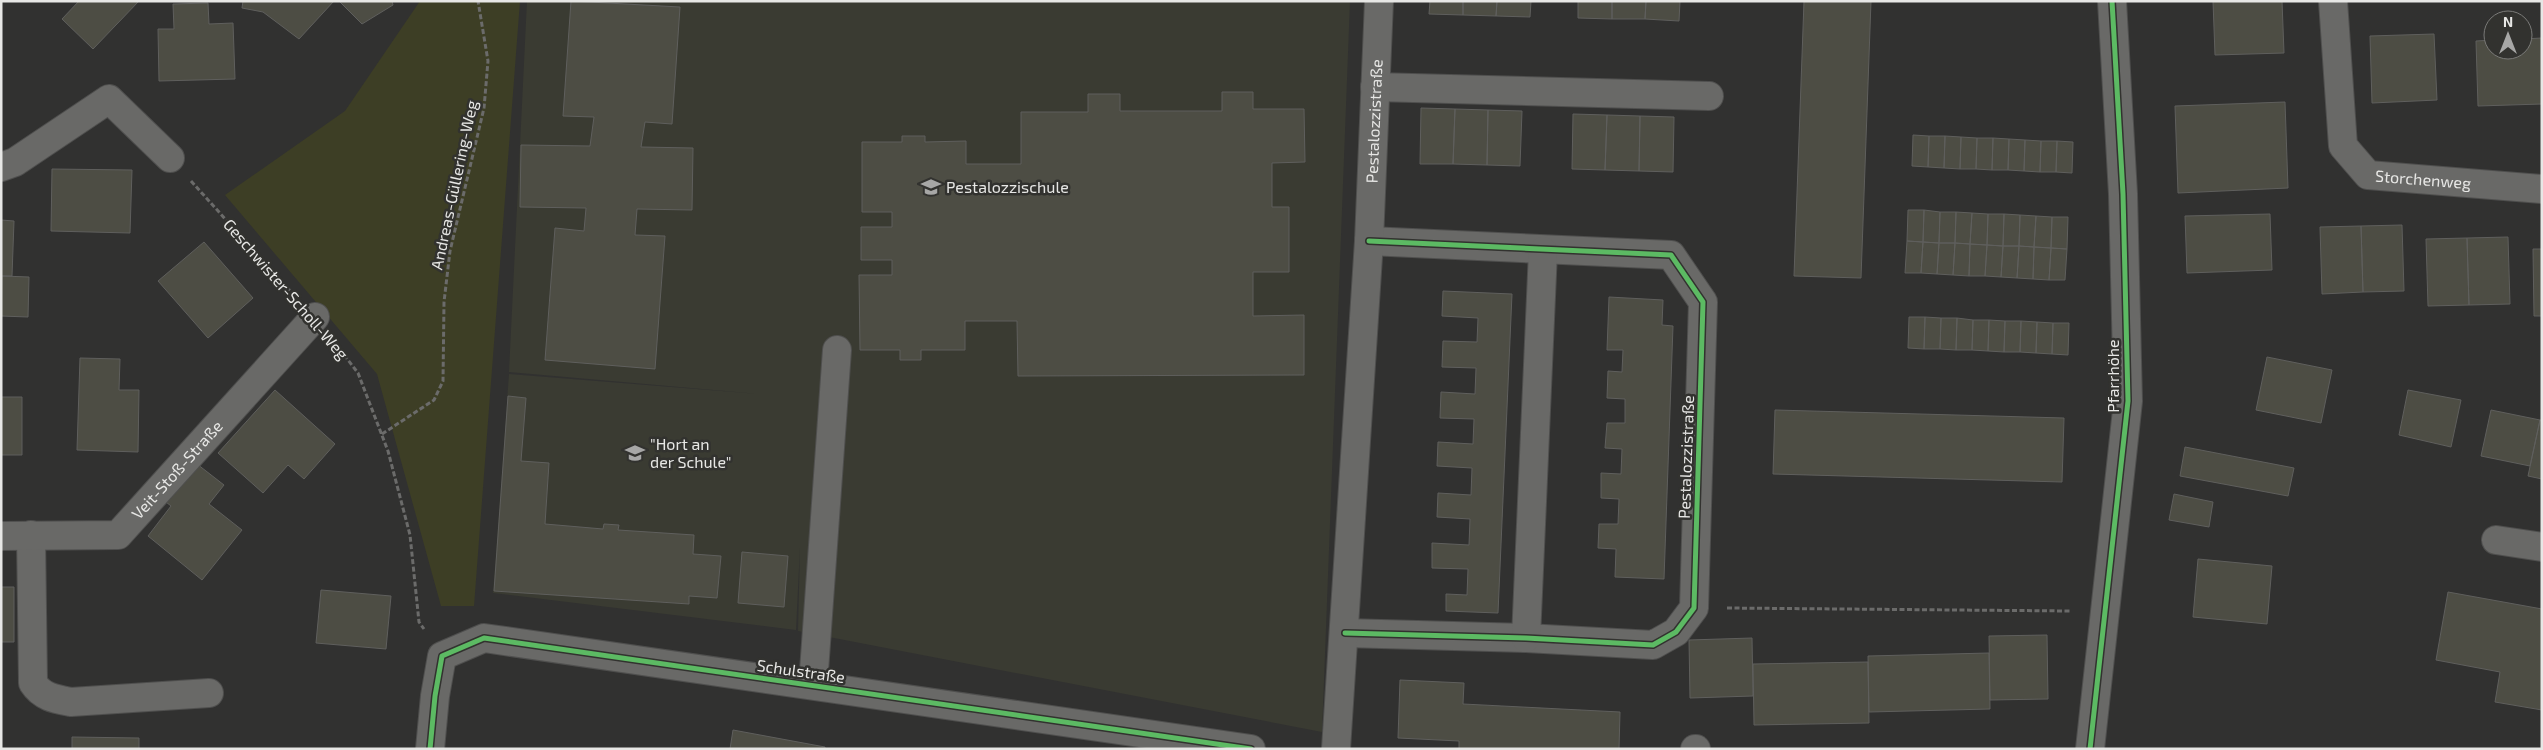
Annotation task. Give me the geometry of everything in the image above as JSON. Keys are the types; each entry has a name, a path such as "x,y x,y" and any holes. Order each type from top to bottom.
{"street":[{"name":"Pestalozzistraße","path":"1336,749 1345,633 1368,241 1379,1"},
{"name":"Pfarrhöhe","path":"2090,749 2128,401 2123,194 2112,1"},
{"name":"Storchenweg","path":"2333,1 2343,146 2368,175 2542,190"},
{"path":"1375,87 1709,96"},
{"path":"1,167 15,162 109,99 170,158"},
{"name":"Pestalozzistraße","path":"1368,241 1671,255 1703,302 1694,608"},
{"path":"1526,638 1543,250"},
{"name":"Veit-Stoß-Straße","path":"1,536 118,535 315,317"},
{"path":"813,685 837,350"},
{"path":"31,535 33,683 39,692 52,698 71,702 209,693"},
{"path":"2496,540 2542,547"},
{"path":"1345,633 1526,638 1653,645 1676,632 1694,608"},
{"name":"Schulstraße","path":"442,656 484,638 1251,749"},
{"path":"430,749 435,696 442,656"}],"path":[{"path":"1694,608 2104,611"}],"shaded area":[{"name":"Pestalozzischule","path":"527,1 1350,1 1322,732 798,631 800,547 796,630 493,593 509,374 759,394 509,372"}],"green space":[{"path":"420,1 520,1 474,606 441,606 377,374 225,195 345,111"}],"building":[{"path":"79,1 139,1 93,49 62,19"},
{"path":"243,1 334,1 299,39 263,12 242,8"},
{"path":"339,1 392,1 393,5 362,24"},
{"path":"571,1 680,7 672,124 645,122 641,147 693,148 692,210 637,209 635,235 665,236 655,369 545,360 555,228 584,231 586,208 520,207 521,145 590,146 594,117 563,116"},
{"path":"1430,1 1463,1 1463,15 1429,14"},
{"path":"1463,1 1497,1 1496,16 1463,15"},
{"path":"1497,1 1531,1 1530,17 1496,16"},
{"path":"1578,1 1612,1 1612,19 1578,18"},
{"path":"1612,1 1646,1 1645,19 1612,19"},
{"path":"1646,1 1680,1 1679,21 1645,19"},
{"path":"1804,1 1871,1 1861,278 1794,276"},
{"path":"2213,1 2282,1 2284,53 2215,55"},
{"path":"208,3 209,24 233,23 235,79 159,81 158,29 174,29 173,4"},
{"path":"2434,34 2437,100 2372,103 2370,36"},
{"path":"2533,38 2542,38 2542,104 2478,106 2476,41 2483,41 2483,60 2533,60"},
{"path":"1222,92 1253,92 1253,109 1304,109 1305,162 1272,163 1272,207 1289,207 1289,272 1253,272 1253,316 1304,315 1304,375 1018,376 1017,321 965,321 965,350 921,350 921,360 900,360 900,350 860,350 859,275 892,275 892,260 861,260 861,227 892,227 892,212 862,212 862,142 902,142 902,136 925,136 925,142 966,141 966,164 1021,164 1021,112 1088,112 1088,94 1120,94 1120,111 1222,111"},
{"path":"2285,102 2288,188 2178,193 2175,106"},
{"path":"1421,108 1455,109 1453,164 1420,164"},
{"path":"1455,109 1488,110 1487,165 1453,164"},
{"path":"1488,110 1522,111 1520,166 1487,165"},
{"path":"1573,114 1607,115 1605,170 1572,169"},
{"path":"1607,115 1640,116 1639,171 1605,170"},
{"path":"1640,116 1674,117 1673,172 1639,171"},
{"path":"1913,135 1929,136 1928,167 1912,166"},
{"path":"1929,136 1945,136 1944,168 1928,167"},
{"path":"1945,136 1961,137 1960,169 1944,168"},
{"path":"1961,137 1977,138 1976,169 1960,169"},
{"path":"1977,138 1993,138 1992,170 1976,169"},
{"path":"1993,138 2009,139 2008,170 1992,170"},
{"path":"2009,139 2025,140 2024,171 2008,170"},
{"path":"2025,140 2041,141 2040,172 2024,171"},
{"path":"2041,141 2057,141 2056,172 2040,172"},
{"path":"2057,141 2073,142 2072,173 2056,172"},
{"path":"52,169 132,170 130,233 51,231"},
{"path":"1908,210 1924,210 1923,242 1907,241"},
{"path":"1924,210 1940,212 1939,243 1923,242"},
{"path":"1940,212 1956,212 1955,243 1939,243"},
{"path":"1956,212 1972,213 1970,244 1955,243"},
{"path":"1972,213 1988,214 1987,245 1970,244"},
{"path":"1988,214 2004,214 2003,246 1987,245"},
{"path":"2004,214 2020,215 2019,246 2003,246"},
{"path":"2270,214 2272,270 2187,273 2185,216"},
{"path":"2020,215 2036,216 2034,247 2019,246"},
{"path":"2036,216 2052,217 2051,248 2034,247"},
{"path":"2052,217 2068,217 2067,249 2051,248"},
{"path":"1,220 14,221 12,276 1,276"},
{"path":"2402,225 2404,291 2363,292 2361,226"},
{"path":"2361,226 2363,292 2322,294 2320,227"},
{"path":"2508,237 2510,304 2469,305 2467,238"},
{"path":"2467,238 2469,305 2428,306 2426,239"},
{"path":"1907,241 1923,242 1921,273 1905,273"},
{"path":"204,242 253,298 208,338 158,281"},
{"path":"1923,242 1939,243 1937,274 1921,273"},
{"path":"1939,243 1955,243 1953,275 1937,274"},
{"path":"1955,243 1970,244 1969,276 1953,275"},
{"path":"1970,244 1987,245 1985,276 1969,276"},
{"path":"1987,245 2003,246 2001,277 1985,276"},
{"path":"2003,246 2019,246 2017,278 2001,277"},
{"path":"2019,246 2034,247 2033,279 2017,278"},
{"path":"2034,247 2051,248 2049,280 2033,279"},
{"path":"2051,248 2067,249 2065,280 2049,280"},
{"path":"2533,249 2542,249 2542,316 2534,316"},
{"path":"2,276 29,277 28,317 1,316"},
{"path":"1443,291 1512,294 1498,613 1446,611 1446,594 1467,595 1468,569 1432,568 1432,543 1469,545 1470,519 1437,517 1438,493 1471,495 1472,468 1437,466 1438,442 1473,444 1474,419 1440,418 1441,392 1475,394 1476,368 1442,367 1443,341 1477,342 1478,318 1442,316"},
{"path":"1609,297 1663,300 1662,325 1673,326 1664,579 1615,577 1616,549 1598,548 1599,524 1618,524 1619,499 1601,498 1601,473 1621,474 1622,449 1605,448 1607,423 1625,423 1625,399 1607,398 1608,371 1622,372 1623,350 1607,350"},
{"path":"1909,317 1925,317 1924,349 1908,348"},
{"path":"1925,317 1941,318 1940,349 1924,349"},
{"path":"1941,318 1957,318 1956,350 1940,349"},
{"path":"1957,318 1973,320 1972,350 1956,350"},
{"path":"1973,320 1989,320 1988,351 1972,350"},
{"path":"1989,320 2005,321 2004,352 1988,351"},
{"path":"2005,321 2021,321 2020,352 2004,352"},
{"path":"2021,321 2037,322 2036,353 2020,352"},
{"path":"2037,322 2053,323 2052,354 2036,353"},
{"path":"2053,323 2069,323 2068,355 2052,354"},
{"path":"2267,357 2332,370 2321,423 2256,410"},
{"path":"80,358 120,359 119,390 139,390 138,452 77,450"},
{"path":"275,390 335,444 304,479 288,465 263,493 218,453"},
{"path":"2408,390 2461,400 2451,447 2399,435"},
{"path":"508,396 526,398 521,461 549,463 545,524 603,529 604,524 619,525 618,530 694,535 693,554 721,556 717,598 689,596 689,604 494,591"},
{"path":"1,397 22,397 22,455 1,455"},
{"path":"1775,410 2064,418 2062,482 1773,474"},
{"path":"2491,410 2540,420 2530,466 2481,456"},
{"path":"2540,420 2542,420 2542,479 2528,476"},
{"path":"2185,447 2294,468 2288,496 2180,476"},
{"path":"197,464 224,485 209,504 242,530 202,580 148,536 171,506 166,502"},
{"path":"2174,494 2213,502 2209,527 2169,520"},
{"path":"742,552 788,556 784,607 738,603"},
{"path":"2198,559 2272,566 2267,624 2193,617"},
{"path":"1,587 14,587 14,642 1,642"},
{"path":"321,590 391,596 386,649 316,643"},
{"path":"2448,592 2542,609 2542,710 2495,702 2500,672 2436,660"},
{"path":"2047,635 2048,699 1990,700 1989,636"},
{"path":"1752,638 1753,696 1690,698 1689,640"},
{"path":"1989,653 1990,709 1869,712 1868,656"},
{"path":"1868,662 1869,723 1754,725 1753,664"},
{"path":"1400,680 1464,683 1463,704 1620,712 1619,749 1459,749 1459,741 1398,738"},
{"path":"733,730 825,747 825,749 730,749"},
{"path":"72,737 139,738 139,749 72,749"}],"cycle path":[{"path":"2090,749 2128,401 2123,194 2112,1"},
{"path":"1345,633 1526,638 1653,645 1676,632 1694,608 1703,302 1671,255 1369,241"},
{"path":"430,749 435,696 442,656 484,638 1251,749"}],"place":[{"name":"Pestalozzischule","path":"931,187"},
{"name":"\"Hort an der Schule\"","path":"635,453"}]}
